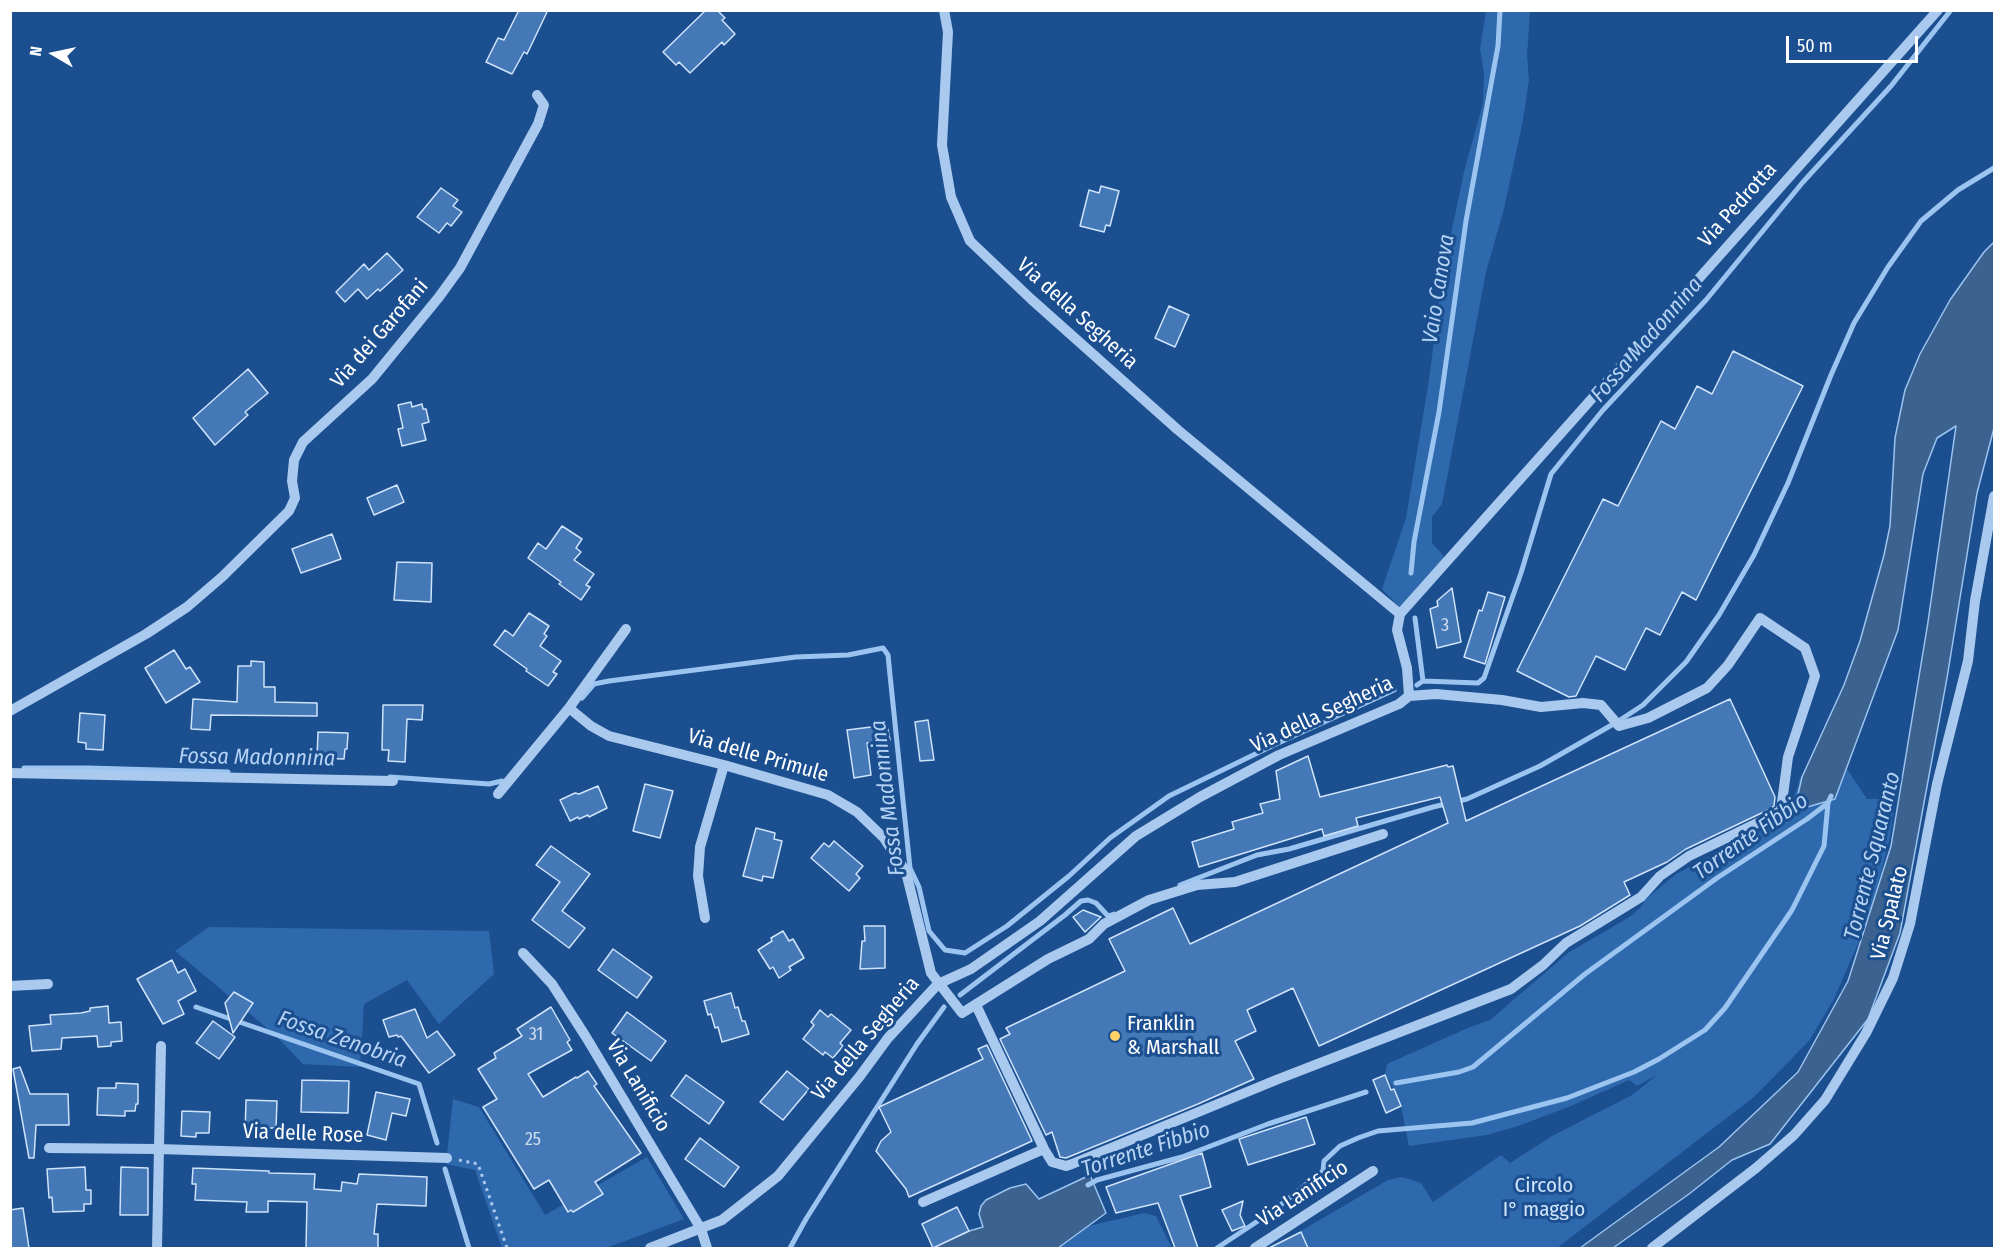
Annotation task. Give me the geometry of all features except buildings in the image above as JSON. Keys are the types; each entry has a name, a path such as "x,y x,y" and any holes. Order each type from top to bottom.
{"street":[{"name":"Via della Segheria","path":"650,1248 723,1220 778,1176 888,1038 938,984 971,969 1040,921 1136,836 1200,797 1279,755 1399,704 1409,696 1407,668 1397,630 1400,614 1178,430 1031,299 970,241 951,197 942,145 948,32 944,10"},
{"name":"Via Pedrotta","path":"1400,614 1938,10"},
{"name":"Via dei Garofani","path":"10,711 146,634 187,607 222,577 289,511 295,498 292,481 294,460 303,442 372,379 460,268 538,124 544,105 537,95"},
{"name":"Via Spalato","path":"1652,1248 1756,1168 1794,1135 1825,1100 1866,1033 1893,978 1910,924 1937,784 1968,662 1976,601 1995,496"},
{"path":"1383,834 1235,882 1197,885 1149,900 1104,924 1089,939 1048,959 976,1005 1052,1162 1066,1166 1276,1080 1511,990 1566,943 1641,897 1660,876 1689,856 1781,810 1788,758 1815,676 1805,648 1760,618 1728,665 1707,688 1648,718 1619,726 1600,705 1583,703 1541,707 1502,699 1447,694 1409,696"},
{"path":"498,794 569,708 626,629"},
{"name":"Via delle Primule","path":"569,708 591,726 609,736 724,765 828,795 856,812 884,838 906,872 931,973 962,1013 976,1005"},
{"path":"705,918 698,876 700,847 724,765"},
{"path":"10,773 393,781"},
{"name":"Via Lanificio","path":"522,953 552,984 586,1037 701,1229 707,1248"},
{"path":"10,986 48,984"},
{"path":"157,1248 161,1046"},
{"name":"Via delle Rose","path":"49,1148 447,1158"},
{"path":"923,1202 1044,1149"},
{"name":"Via Lanificio","path":"1255,1248 1373,1171"}],"path":[{"path":"447,1158 478,1164 507,1248"}],"green space":[{"path":"1486,11 1530,11 1527,56 1529,80 1504,209 1486,272 1442,504 1432,517 1432,543 1449,562 1404,612 1382,589 1406,518 1429,380 1442,277 1464,172 1483,103 1484,73 1480,49"},
{"name":"Circolo I° maggio","path":"1847,769 1867,799 1887,799 1894,809 1890,837 1878,884 1860,939 1834,999 1809,1041 1754,1097 1557,1248 1285,1248 1282,1242 1388,1180 1402,1177 1421,1183 1433,1202 1501,1155 1510,1163 1552,1136 1632,1095 1657,1075 1637,1086 1629,1080 1571,1106 1487,1135 1409,1146 1401,1106 1385,1075 1387,1064 1490,1020 1568,953 1631,916 1645,900 1676,874 1770,827 1786,814 1800,777 1813,771"},
{"path":"209,927 489,931 494,974 439,1024 407,980 364,1004 360,1067 303,1064 273,1033 175,951"},
{"path":"453,1099 479,1107 545,1215 647,1157 684,1219 606,1248 502,1248 475,1170 446,1164"},
{"path":"1144,1213 1156,1216 1172,1248 1058,1248 1089,1226"}],"shaded area":[{"path":"1994,242 1994,428 1977,493 1947,678 1900,933 1868,1019 1770,1144 1732,1160 1613,1248 1580,1248 1719,1147 1798,1072 1848,981 1891,846 1928,622 1956,426 1937,438 1923,474 1898,630 1835,799 1790,812 1797,799 1802,777 1844,685 1860,641 1884,555 1890,526 1895,438 1905,390 1920,354 1950,300 1984,252"},
{"path":"1090,1175 1106,1213 1058,1248 931,1248 983,1227 979,1214 981,1206 986,1200 1010,1188 1026,1184 1039,1199"}],"waterway":[{"name":"Vaio Canova","path":"1411,573 1414,542 1439,412 1466,221 1498,46 1500,10"},
{"name":"Fossa Madonnina","path":"1417,685 1423,681 1478,683 1484,678 1521,573 1551,474 1603,410 1706,300 1803,182 1891,86 1951,10"},
{"path":"1180,885 1257,855 1289,849 1467,799 1540,766 1643,705 1686,662 1719,615 1754,555 1788,483 1854,323 1888,267 1921,221 1958,190 1994,168"},
{"name":"Vaio Canova","path":"1415,618 1423,681"},
{"name":"Fossa Madonnina","path":"582,698 594,684 609,681 796,657 848,655 883,648 888,655 910,868 919,887 929,931 945,950 965,953 1007,926 1069,876 1110,838 1169,796 1394,690"},
{"name":"Fossa Madonnina","path":"24,768 228,772"},
{"name":"Fossa Madonnina","path":"390,777 489,784 502,781"},
{"name":"Torrente Fibbio","path":"1396,1083 1459,1072 1473,1067 1585,974 1717,878 1807,819 1828,803 1831,796"},
{"path":"1217,1248 1273,1211 1323,1171 1324,1161 1340,1146 1378,1131 1472,1123 1567,1098 1634,1072 1705,1030 1725,1008 1792,910 1824,846 1828,803"},
{"path":"960,995 1081,901 1088,900 1096,903 1108,916 1114,914"},
{"name":"Fossa Zenobria","path":"196,1007 419,1084 437,1143"},
{"path":"790,1248 917,1044 944,1007"},
{"name":"Torrente Fibbio","path":"1088,1185 1097,1180 1182,1157 1268,1124 1366,1092"},
{"name":"Fossa Zenobria","path":"445,1169 469,1248"}],"place":[{"name":"Franklin & Marshall","path":"1115,1036"}],"water label":[{"name":"Torrente Squaranto","path":"1873,856"}]}
